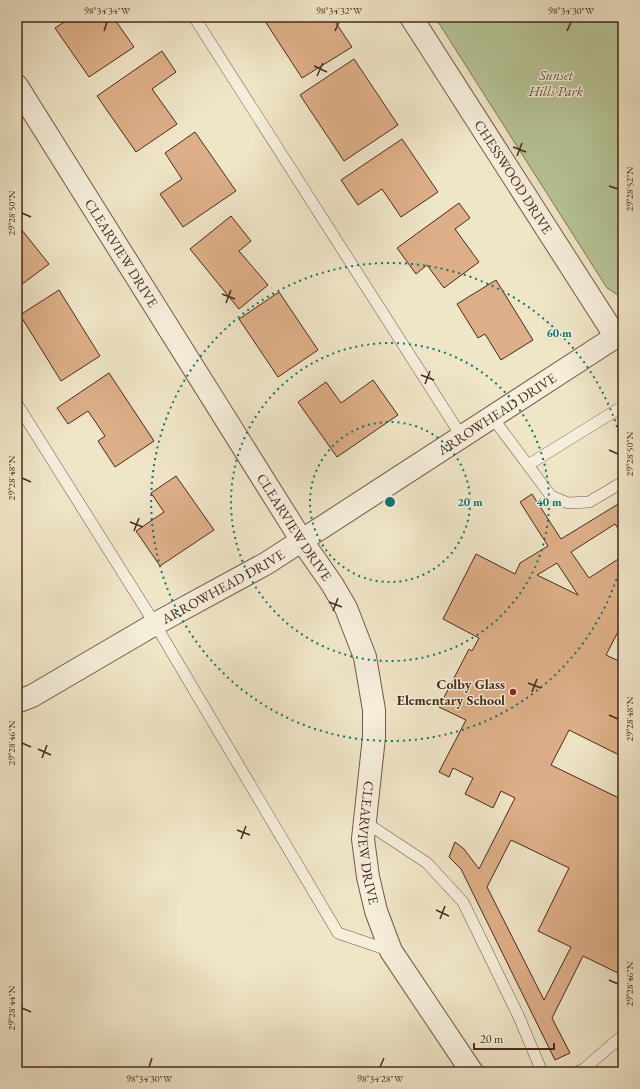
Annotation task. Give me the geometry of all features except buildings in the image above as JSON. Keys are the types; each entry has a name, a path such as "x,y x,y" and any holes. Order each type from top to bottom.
{"street":[{"name":"CHESSWOOD DRIVE","path":"411,17 620,334"},
{"name":"CLEARVIEW DRIVE","path":"17,86 302,541 332,584 346,608 365,657 374,710 374,737 363,839 368,877 376,911 391,951 472,1072"},
{"name":"ARROWHEAD DRIVE","path":"18,703 155,624 267,563 620,334"}],"lane":[{"path":"194,17 462,437"},
{"path":"17,404 155,624 338,933 391,951"},
{"path":"528,466 623,406"},
{"path":"492,417 551,496 568,503 589,502 623,482"},
{"path":"365,822 427,863 463,902 519,1017 542,1072"},
{"path":"577,1072 584,1069 623,1035"}],"green space":[{"name":"Sunset Hills Park","path":"435,17 623,17 623,296 618,295 607,288"}],"place":[{"name":"Colby Glass Elementary School","path":"513,692"}]}
